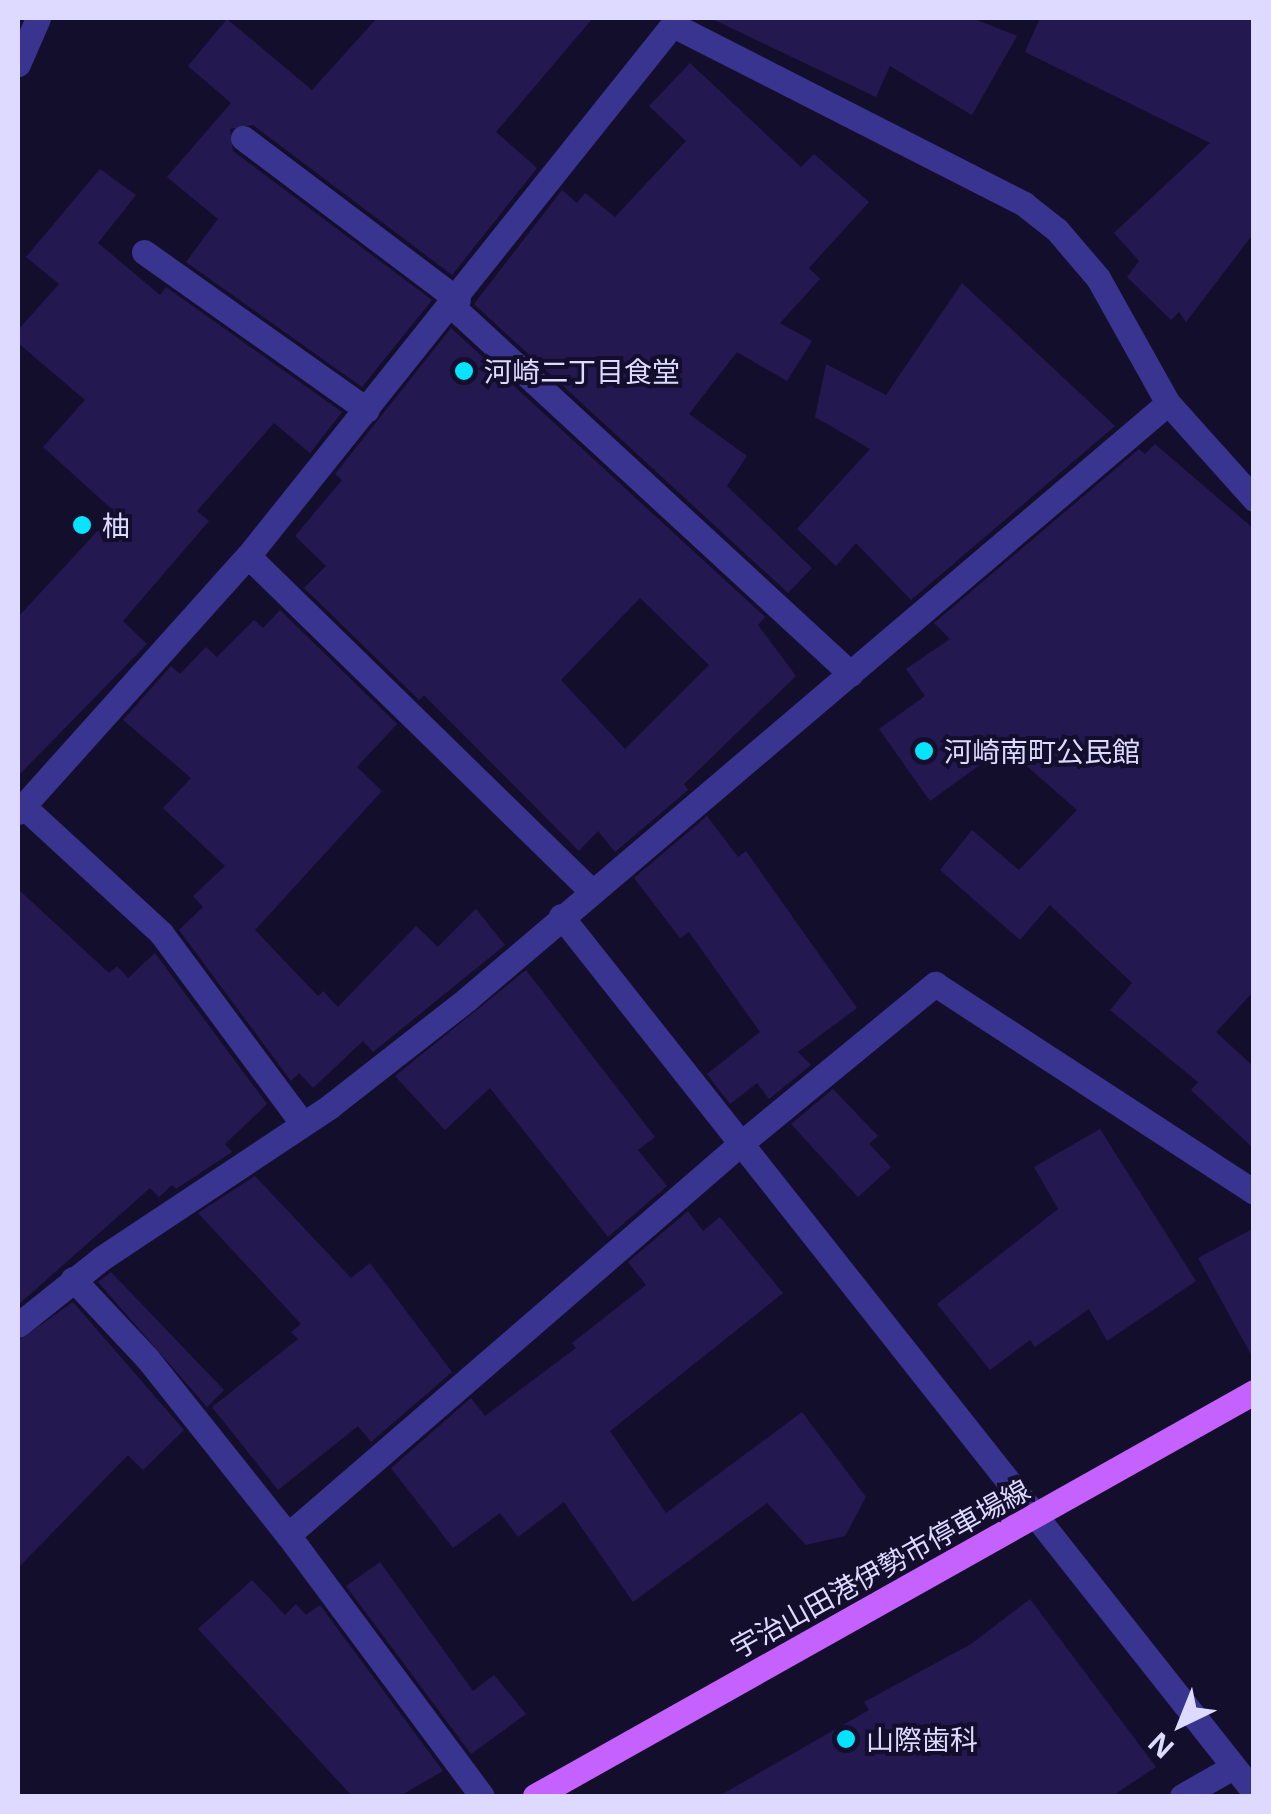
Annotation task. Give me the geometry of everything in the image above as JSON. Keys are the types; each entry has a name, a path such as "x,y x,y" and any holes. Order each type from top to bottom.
{"main road":[{"name":"宇治山田港伊勢市停車場線","path":"536,1796 1254,1392"}],"street":[{"path":"18,64 38,18"},
{"path":"302,1122 161,933 20,809 248,556 455,303 676,22 1024,204 1079,252 1168,403 1254,499"},
{"path":"242,138 455,303 852,674"},
{"path":"144,252 367,410"},
{"path":"18,1325 73,1280 421,1035 1168,403"},
{"path":"248,556 591,891"},
{"path":"562,916 738,1144 1254,1792"},
{"path":"288,1535 738,1144 935,984 1254,1192"},
{"path":"73,1280 146,1358 288,1535 482,1796"},
{"path":"1182,1796 1233,1767"}],"building":[{"path":"377,18 593,18 496,132 537,168 452,275 253,125 230,129 233,151 432,300 362,387 186,262 218,219 167,177 231,103 188,66 227,19 312,90"},
{"path":"710,18 972,18 1017,36 972,115 890,66 876,97"},
{"path":"1040,18 1254,18 1254,233 1186,322 1179,312 1171,320 1127,277 1139,261 1114,233 1210,143 1025,52"},
{"path":"690,63 801,167 814,154 869,202 809,268 820,279 780,323 812,341 787,381 737,352 689,414 747,456 727,486 812,568 788,593 474,304 562,190 577,203 585,193 615,217 686,141 649,106"},
{"path":"100,169 136,195 98,243 160,295 166,287 342,412 310,453 274,423 197,511 209,521 123,621 147,644 18,776 18,617 115,512 43,447 85,400 18,343 18,330 59,284 26,257"},
{"path":"962,283 1115,426 911,600 856,543 836,566 797,529 870,449 815,417 826,364 886,395"},
{"path":"451,328 765,617 758,625 796,676 684,784 688,790 615,852 598,831 579,851 424,695 419,700 304,588 326,566 295,536 342,480 335,474","holes":["640,598 709,665 625,749 561,680"]},
{"path":"1155,444 1254,529 1254,991 1216,1032 1254,1067 1254,1149 1191,1090 1198,1082 1110,1010 1132,983 1050,905 1020,940 940,870 972,830 1019,870 1077,810 1005,747 930,801 879,729 925,696 906,669 950,639 934,623 1139,449 1145,454"},
{"path":"280,610 397,724 357,767 382,791 255,930 318,996 323,991 338,1007 416,926 438,947 476,909 505,945 373,1052 363,1041 313,1088 299,1073 291,1081 179,930 203,907 193,896 225,866 163,808 191,778 123,720 171,666 180,674 206,647 217,657 254,620 263,628"},
{"path":"707,816 738,857 746,851 857,1008 798,1052 811,1065 769,1099 757,1083 730,1104 707,1074 760,1032 689,932 680,938 634,878"},
{"path":"18,889 109,973 117,966 128,978 155,953 267,1104 225,1144 232,1152 176,1189 172,1185 159,1197 150,1188 18,1305"},
{"path":"526,970 655,1137 638,1150 667,1186 608,1237 490,1088 445,1130 395,1076"},
{"path":"833,1089 878,1136 869,1144 891,1167 858,1197 791,1124"},
{"path":"1100,1129 1196,1281 1107,1341 1089,1309 1035,1347 1030,1340 990,1370 937,1304 1058,1209 1034,1167"},
{"path":"255,1176 351,1278 370,1263 452,1372 371,1442 358,1426 278,1490 212,1407 298,1339 291,1332 301,1324 198,1213"},
{"path":"688,1211 703,1231 720,1217 783,1293 610,1431 666,1513 802,1412 866,1497 845,1536 806,1545 767,1503 633,1602 564,1502 518,1537 500,1513 453,1548 391,1468 471,1398 485,1416 576,1348 572,1343 646,1285 628,1262"},
{"path":"1254,1228 1254,1360 1198,1258"},
{"path":"111,1272 224,1390 207,1407 98,1282"},
{"path":"73,1302 184,1430 143,1470 128,1455 18,1568 18,1341"},
{"path":"380,1562 473,1691 494,1675 526,1714 471,1754 346,1586"},
{"path":"252,1580 285,1615 296,1604 306,1615 320,1605 443,1771 400,1796 352,1796 198,1629"},
{"path":"1030,1599 1156,1767 1112,1796 719,1796 869,1710 864,1702 971,1644"}],"place":[{"name":"河崎二丁目食堂","path":"464,371"},
{"name":"柚","path":"82,525"},
{"name":"河崎南町公民館","path":"924,751"},
{"name":"山際歯科","path":"846,1739"}]}
